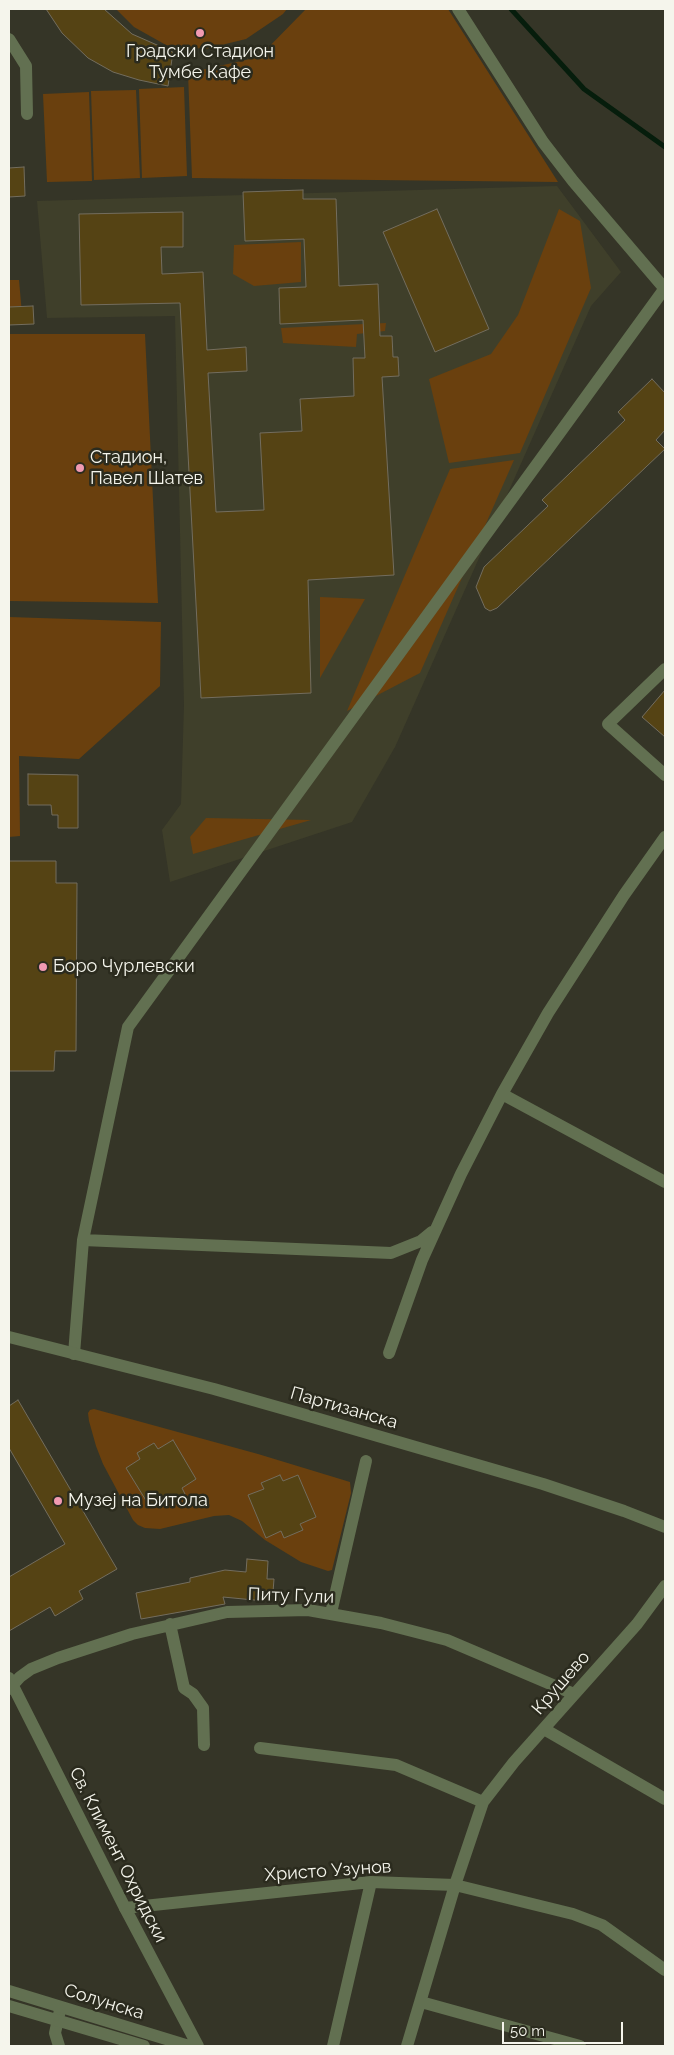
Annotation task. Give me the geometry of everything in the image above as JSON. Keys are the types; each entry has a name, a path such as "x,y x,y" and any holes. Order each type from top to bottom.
{"street":[{"path":"74,1354 83,1240 128,1027 665,289 573,181 543,142 458,9"},
{"path":"9,39 26,66 27,114"},
{"path":"665,669 608,724 665,775"},
{"path":"389,1353 422,1260 461,1174 502,1094 548,1013 624,895 665,837"},
{"path":"502,1094 665,1182"},
{"path":"83,1240 391,1253 421,1241 436,1229"},
{"name":"Партизанска","path":"9,1337 214,1389 544,1484 665,1527"},
{"path":"332,1613 366,1461"},
{"name":"Крушево","path":"407,2046 454,1885 483,1802 514,1762 637,1624 665,1586"},
{"name":"Питу Гули","path":"10,1684 31,1669 58,1658 170,1624 227,1612 301,1610 332,1613 399,1627 447,1640 574,1694"},
{"path":"170,1624 184,1688 193,1694 203,1708 204,1745"},
{"name":"Св. Климент Охридски","path":"10,1684 198,2046"},
{"path":"544,1730 665,1799"},
{"path":"260,1748 396,1765 483,1802"},
{"path":"333,2046 372,1882"},
{"name":"Христо Узунов","path":"125,1908 372,1882 454,1885 572,1914 602,1925 665,1970"},
{"name":"Солунска","path":"9,1991 189,2046"},
{"path":"421,2002 580,2046"},
{"path":"9,2006 144,2046"},
{"path":"59,2046 55,2037 61,2006"}],"shaded area":[{"name":"Градски Стадион Тумбе Кафе","path":"116,9 287,9 283,14 246,39 205,49 166,45 134,27"},
{"path":"306,9 448,9 558,182 192,178 188,73 259,57"},
{"path":"184,87 187,176 142,178 139,89"},
{"path":"136,90 140,178 94,180 91,91"},
{"path":"89,92 92,181 47,182 43,94"},
{"path":"557,186 621,272 591,306 395,747 352,822 170,882 162,830 181,804 184,705 175,316 47,318 37,201"},
{"path":"559,209 580,221 591,288 520,453 449,463 429,379 491,354 518,315"},
{"path":"301,242 301,282 254,286 233,274 234,245"},
{"path":"9,280 19,280 22,314 9,315"},
{"path":"386,323 385,331 357,334 356,347 283,343 281,328"},
{"name":"Стадион, Павел Шатев","path":"9,334 145,334 158,603 9,601"},
{"path":"514,460 420,673 347,711 450,469"},
{"path":"320,597 365,599 320,678"},
{"path":"9,617 161,622 160,686 79,759 19,756 20,836 9,837"},
{"path":"206,818 311,820 193,854 190,837"},
{"path":"94,1409 258,1454 350,1482 351,1493 332,1570 328,1571 301,1562 265,1540 242,1521 229,1515 214,1516 160,1529 145,1528 138,1525 133,1520 103,1464 96,1446 88,1413"}],"building":[{"path":"46,9 104,9 132,34 173,52 168,86 113,72 88,58 62,33"},
{"path":"24,167 25,196 9,197 9,168"},
{"path":"303,190 303,199 336,199 339,286 378,284 380,336 392,336 393,357 398,357 399,376 382,377 394,575 308,580 311,693 201,698 180,303 81,305 79,214 183,212 183,247 161,247 162,274 203,272 207,350 246,347 247,371 208,373 216,512 264,510 260,433 302,431 300,399 354,396 353,358 365,358 363,320 280,324 279,288 306,287 304,239 245,241 243,192"},
{"path":"437,209 489,329 435,352 383,232"},
{"path":"33,306 34,324 9,325 9,307"},
{"path":"652,379 665,393 665,430 656,440 665,449 497,608 490,611 485,608 476,587 484,567 548,506 542,500 625,420 618,412"},
{"path":"665,690 665,737 642,717"},
{"path":"28,774 78,775 78,828 58,828 58,815 52,815 51,805 28,805"},
{"name":"Боро Чурлевски","path":"9,861 56,861 56,883 77,883 76,1051 55,1051 54,1071 9,1071"},
{"name":"Музеј на Битола","path":"18,1400 117,1569 79,1591 83,1599 55,1616 50,1607 9,1631 9,1577 65,1544 9,1448 9,1406"},
{"path":"173,1440 196,1479 182,1488 185,1494 168,1504 164,1498 150,1507 126,1468 140,1459 137,1453 154,1443 158,1449"},
{"path":"280,1475 283,1481 298,1475 316,1517 300,1524 303,1530 284,1538 281,1531 266,1538 248,1495 264,1489 261,1483"},
{"path":"247,1559 268,1561 267,1579 274,1579 273,1592 265,1591 264,1601 223,1597 225,1604 141,1619 136,1593 190,1582 190,1578 225,1570 246,1572"}],"waterway":[{"path":"511,9 584,89 665,147"}],"place":[{"name":"Градски Стадион Тумбе Кафе","path":"200,33"},
{"name":"Стадион, Павел Шатев","path":"80,468"},
{"name":"Боро Чурлевски","path":"43,967"},
{"name":"Музеј на Битола","path":"58,1501"}]}
